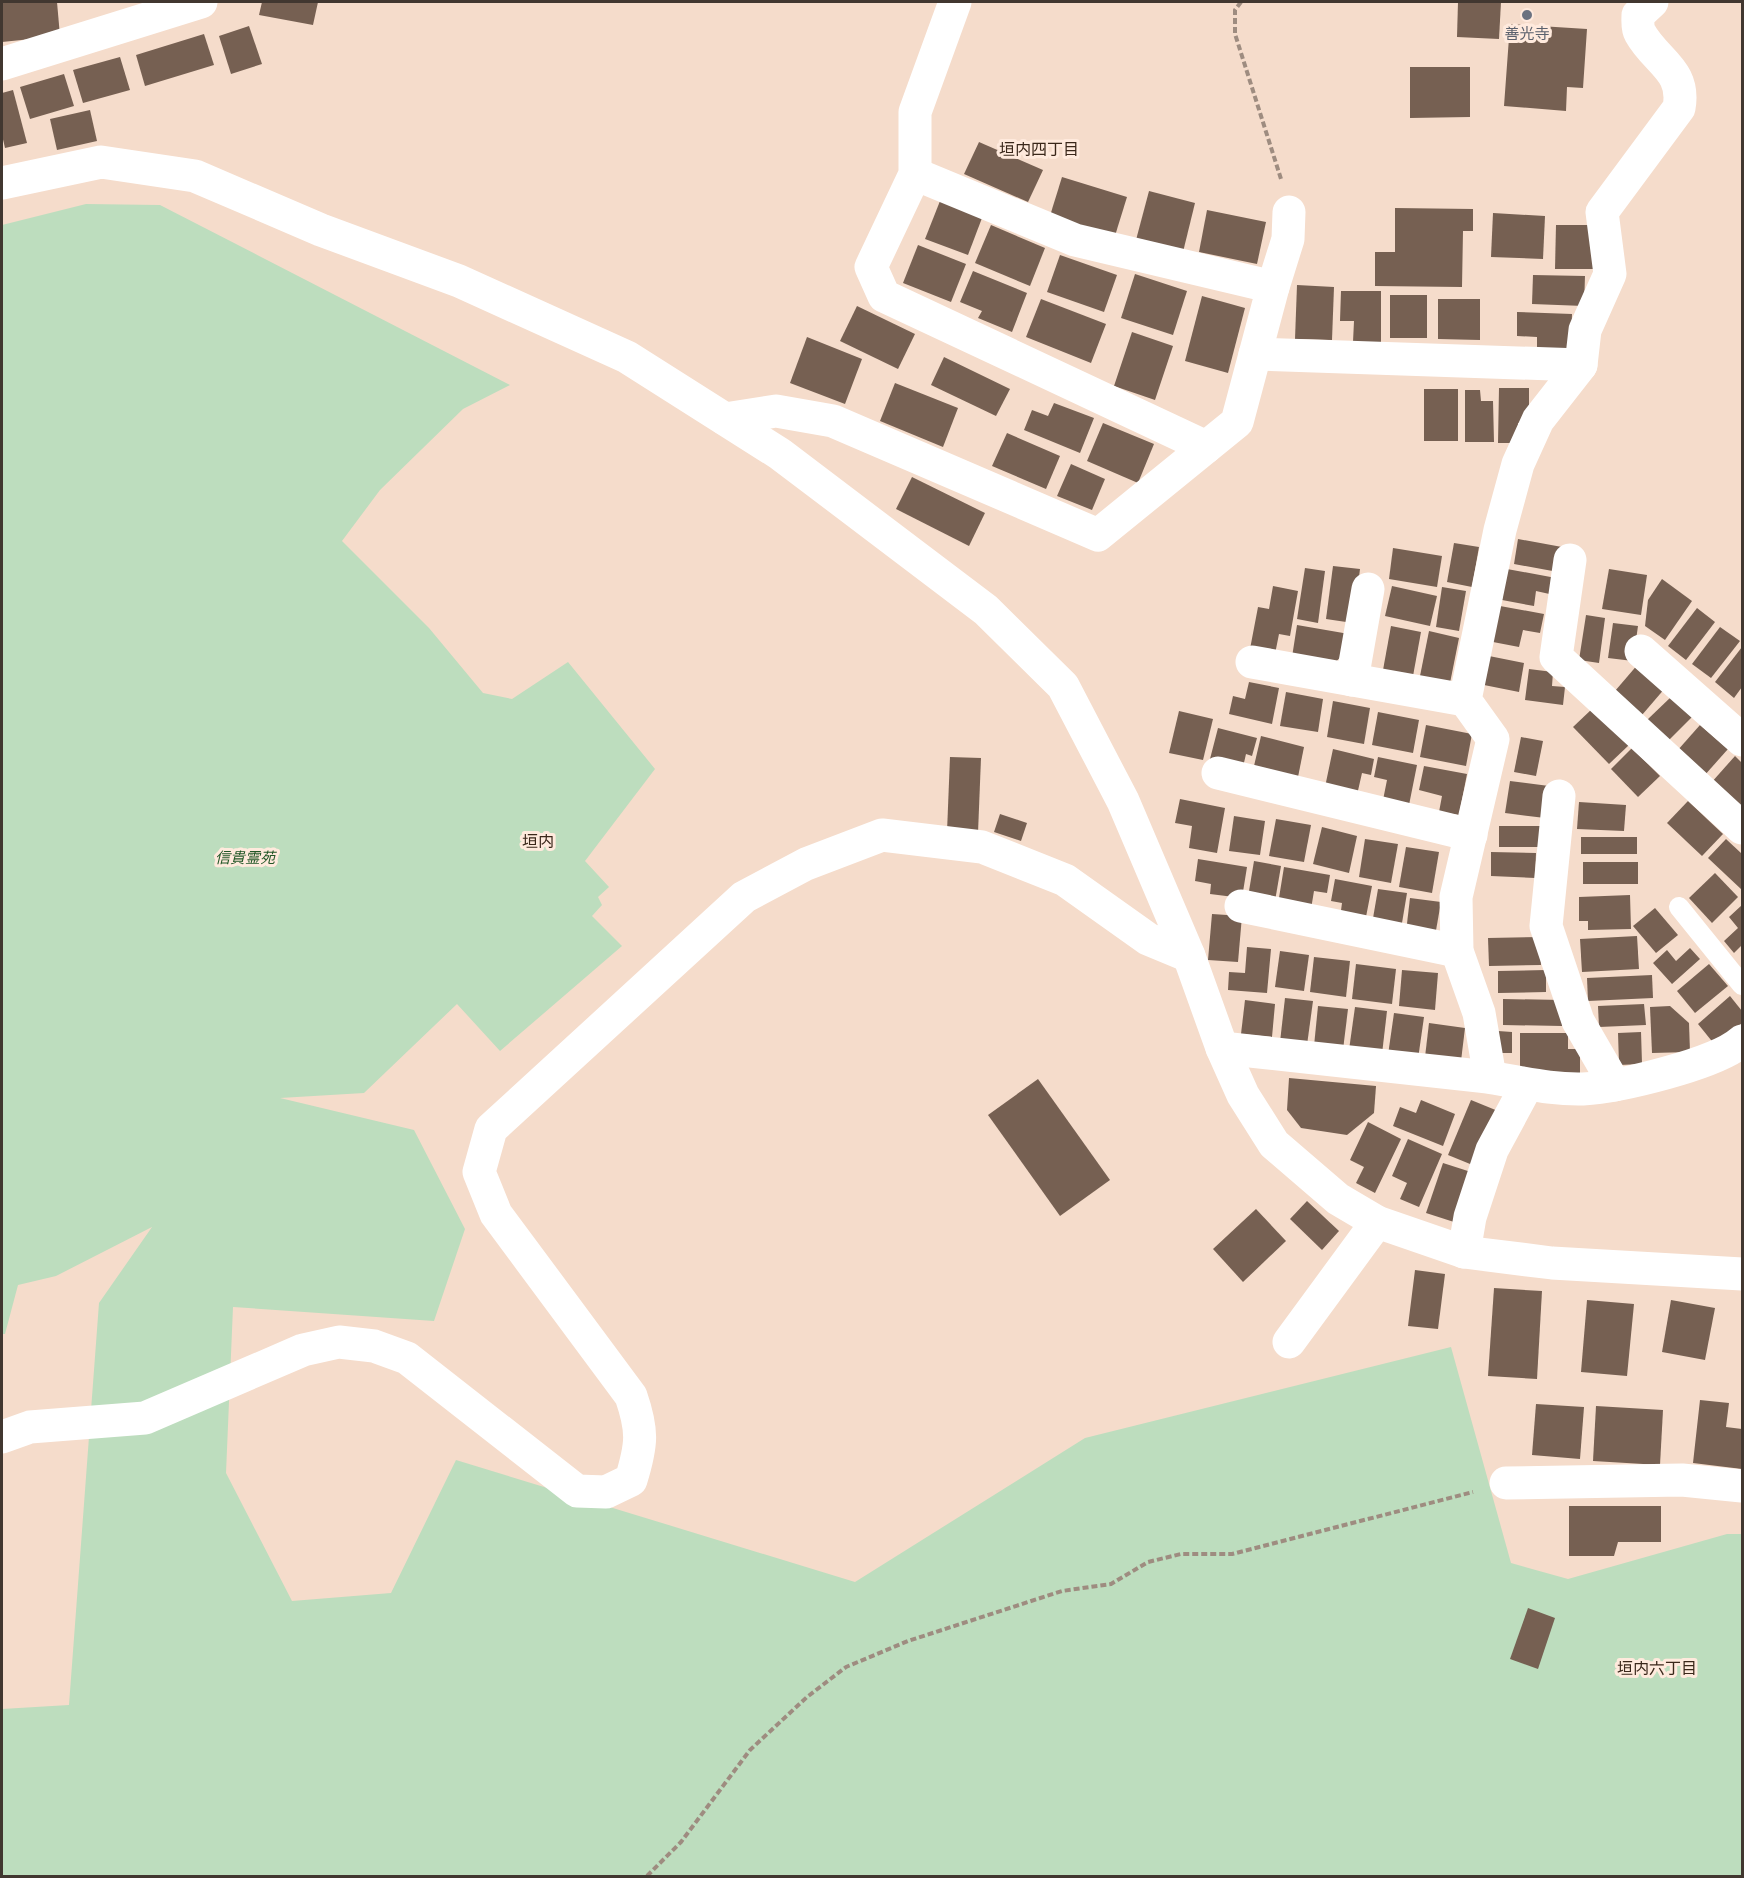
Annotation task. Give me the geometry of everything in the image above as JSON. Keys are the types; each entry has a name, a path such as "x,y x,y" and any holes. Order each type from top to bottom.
{"street":[{"path":"2,64 201,2"},
{"path":"955,2 915,112 915,174 871,267 884,296 1206,447"},
{"path":"1465,700 1500,530 1518,464 1538,420 1581,365 1585,330 1610,274 1602,212 1679,108 1682,92 1674,74 1638,32 1638,15 1652,2"},
{"path":"2,183 101,162 195,176 321,230 459,281 627,357 780,454 986,610 1063,686 1123,801 1189,956 1222,1048 1243,1095 1274,1144 1338,1199 1377,1222 1464,1252 1552,1263 1743,1274"},
{"path":"915,174 1075,240 1273,287"},
{"path":"725,419 776,411 833,421 1098,535 1237,423 1288,239 1289,212"},
{"path":"1255,354 1581,365"},
{"path":"1570,560 1556,657 1743,828"},
{"path":"1352,680 1368,589"},
{"path":"1641,651 1743,740"},
{"path":"1251,662 1465,700 1493,739 1456,897 1457,951 1479,1013 1490,1077"},
{"path":"1218,773 1471,835"},
{"path":"1559,796 1546,926 1578,1021 1615,1085"},
{"path":"2,1437 30,1427 145,1418 303,1350 339,1342 374,1346 407,1358 577,1491 606,1492 631,1480 639,1451 640,1423 631,1396 496,1214 479,1172 491,1129 744,897 806,864 882,835 982,848 1065,880 1148,939 1189,956"},
{"path":"1241,906 1457,951"},
{"path":"1222,1048 1490,1077 1527,1085 1582,1089 1615,1085 1668,1071 1733,1050 1743,1041"},
{"path":"1464,1252 1470,1217 1492,1150 1527,1085"},
{"path":"1289,1342 1377,1222"},
{"path":"1506,1483 1682,1480 1743,1486"}],"lane":[{"path":"1679,907 1743,985"}],"path":[{"path":"1241,2 1235,10 1235,34 1276,159 1289,212"},
{"path":"647,1876 681,1842 750,1750 807,1697 846,1667 908,1641 1051,1595 1111,1584 1148,1562 1181,1554 1232,1554 1506,1483"}],"green space":[{"name":"信貴霊苑","path":"86,204 160,205 510,385 463,409 380,490 342,541 429,628 483,693 512,699 568,662 655,769 585,861 609,887 598,897 602,905 592,916 622,946 500,1051 457,1004 364,1093 280,1098 414,1130 465,1229 434,1321 233,1307 226,1473 292,1601 391,1593 456,1460 855,1582 1085,1438 1451,1347 1511,1563 1568,1579 1727,1534 1742,1534 1742,1876 2,1876 2,1709 69,1705 99,1303 152,1227 56,1276 18,1285 5,1334 2,1334 2,225"}],"building":[{"path":"2,2 57,2 60,36 2,42"},
{"path":"262,2 318,2 313,25 259,15"},
{"path":"1458,2 1501,2 1499,39 1457,37"},
{"path":"1510,24 1587,29 1583,88 1567,87 1566,111 1504,106"},
{"path":"249,26 262,64 231,74 219,36"},
{"path":"204,34 214,65 145,86 136,55"},
{"path":"120,57 130,90 83,103 73,70"},
{"path":"1410,67 1470,67 1470,117 1410,118"},
{"path":"64,74 74,106 30,119 20,87"},
{"path":"13,90 27,143 5,148 2,135 2,93"},
{"path":"90,110 97,141 57,150 50,119"},
{"path":"979,142 1043,170 1028,202 964,174"},
{"path":"1062,177 1127,197 1114,239 1049,219"},
{"path":"1149,191 1195,203 1183,252 1136,240"},
{"path":"940,201 982,218 968,255 925,239"},
{"path":"1395,208 1473,209 1473,231 1463,231 1462,287 1375,286 1375,252 1395,252"},
{"path":"1207,210 1266,222 1257,264 1199,252"},
{"path":"1493,213 1545,216 1543,259 1491,257"},
{"path":"991,225 1045,248 1030,286 975,263"},
{"path":"1556,225 1595,225 1595,269 1555,269"},
{"path":"918,245 966,264 951,302 903,283"},
{"path":"1060,255 1117,275 1104,312 1047,292"},
{"path":"973,271 1027,293 1012,332 978,318 982,311 960,302"},
{"path":"1135,274 1187,291 1173,335 1121,318"},
{"path":"1533,275 1585,276 1584,306 1532,304"},
{"path":"1297,285 1334,287 1332,340 1295,339"},
{"path":"1341,291 1381,291 1381,342 1353,342 1354,321 1340,321"},
{"path":"1390,295 1427,295 1427,338 1390,338"},
{"path":"1202,296 1245,308 1228,373 1185,361"},
{"path":"1041,299 1106,324 1091,363 1026,337"},
{"path":"1438,299 1480,299 1480,340 1438,339"},
{"path":"857,306 915,334 898,369 840,341"},
{"path":"1517,312 1572,314 1571,350 1537,349 1537,337 1517,336"},
{"path":"1132,332 1173,346 1155,400 1114,386"},
{"path":"807,337 862,359 845,404 790,383"},
{"path":"944,357 1010,389 996,416 931,385"},
{"path":"895,383 958,408 943,447 880,421"},
{"path":"1499,388 1529,388 1529,423 1518,423 1518,443 1498,443"},
{"path":"1424,389 1458,389 1458,441 1424,441"},
{"path":"1465,390 1480,390 1481,401 1493,401 1494,442 1465,442"},
{"path":"1054,403 1094,418 1080,453 1024,430 1032,410 1048,416"},
{"path":"1103,423 1154,444 1138,483 1087,461"},
{"path":"1007,433 1060,456 1046,489 992,466"},
{"path":"1071,464 1105,479 1092,510 1057,496"},
{"path":"912,477 985,513 969,546 896,509"},
{"path":"1518,539 1562,547 1558,572 1514,564"},
{"path":"1454,543 1479,547 1472,587 1447,582"},
{"path":"1393,548 1442,556 1437,587 1389,579"},
{"path":"1333,566 1360,569 1353,623 1326,619"},
{"path":"1305,568 1325,571 1318,623 1297,619"},
{"path":"1507,569 1556,578 1554,595 1536,591 1534,606 1502,600"},
{"path":"1609,569 1647,575 1641,615 1602,609"},
{"path":"1662,579 1692,601 1665,640 1645,626 1648,600"},
{"path":"1273,586 1298,591 1290,636 1279,634 1275,654 1250,649 1258,607 1269,609"},
{"path":"1392,586 1437,596 1430,626 1385,616"},
{"path":"1442,587 1466,591 1459,631 1436,627"},
{"path":"1500,606 1544,614 1540,633 1523,630 1519,647 1493,642"},
{"path":"1697,608 1715,622 1686,660 1668,646"},
{"path":"1586,615 1605,618 1599,663 1579,660"},
{"path":"1613,623 1638,626 1633,661 1608,658"},
{"path":"1297,625 1349,634 1347,650 1333,665 1292,657"},
{"path":"1391,626 1421,632 1413,676 1383,670"},
{"path":"1720,627 1740,641 1711,678 1692,664"},
{"path":"1429,631 1459,638 1449,688 1419,681"},
{"path":"1742,647 1742,687 1734,698 1715,682"},
{"path":"1489,656 1524,663 1519,692 1484,685"},
{"path":"1639,663 1666,687 1642,715 1615,691"},
{"path":"1529,669 1553,672 1552,686 1565,687 1563,705 1525,700"},
{"path":"1249,682 1279,688 1272,724 1229,714 1233,696 1245,699"},
{"path":"1286,692 1323,699 1318,732 1280,726"},
{"path":"1672,696 1692,717 1667,742 1647,720"},
{"path":"1333,701 1370,708 1364,744 1327,737"},
{"path":"1593,708 1629,745 1609,764 1573,727"},
{"path":"1179,711 1213,719 1203,760 1169,753"},
{"path":"1378,712 1419,720 1413,753 1372,745"},
{"path":"1426,725 1472,734 1466,766 1420,757"},
{"path":"1700,725 1728,749 1704,776 1677,751"},
{"path":"1218,728 1257,738 1252,756 1246,754 1243,767 1210,759"},
{"path":"1261,736 1304,747 1298,777 1254,766"},
{"path":"1521,737 1543,741 1536,776 1514,772"},
{"path":"1632,748 1660,776 1638,797 1611,769"},
{"path":"1333,749 1374,759 1371,775 1362,773 1357,795 1325,787"},
{"path":"1735,756 1742,763 1742,805 1739,809 1711,783"},
{"path":"950,757 981,758 978,833 947,832"},
{"path":"1378,757 1417,765 1409,805 1383,800 1387,780 1374,777"},
{"path":"1424,766 1467,774 1459,815 1439,812 1442,796 1419,790"},
{"path":"1510,781 1549,786 1545,818 1505,813"},
{"path":"1180,799 1225,808 1217,853 1189,848 1192,826 1175,823"},
{"path":"1688,801 1723,834 1702,856 1667,823"},
{"path":"1579,802 1626,805 1624,831 1577,829"},
{"path":"1000,814 1027,823 1021,841 994,832"},
{"path":"1234,816 1265,821 1260,855 1229,851"},
{"path":"1276,819 1311,825 1304,862 1269,856"},
{"path":"1499,826 1542,826 1543,847 1499,847"},
{"path":"1322,827 1357,836 1349,873 1313,864"},
{"path":"1581,837 1637,837 1637,854 1581,854"},
{"path":"1365,839 1398,844 1391,883 1359,877"},
{"path":"1726,839 1742,854 1742,890 1708,858"},
{"path":"1406,847 1439,852 1432,893 1399,887"},
{"path":"1491,852 1536,853 1535,878 1491,876"},
{"path":"1198,859 1247,867 1242,898 1210,894 1211,884 1195,881"},
{"path":"1254,861 1281,866 1275,901 1248,897"},
{"path":"1583,862 1638,862 1638,884 1583,884"},
{"path":"1284,867 1330,875 1327,893 1314,891 1311,909 1278,904"},
{"path":"1715,873 1738,897 1712,923 1689,898"},
{"path":"1335,879 1372,886 1365,922 1340,918 1342,903 1331,901"},
{"path":"1378,889 1407,893 1401,929 1372,924"},
{"path":"1630,895 1631,929 1588,930 1588,921 1579,921 1579,897"},
{"path":"1410,898 1441,902 1435,936 1406,932"},
{"path":"1742,905 1742,945 1734,953 1724,941 1738,928 1729,917"},
{"path":"1655,908 1678,935 1656,953 1633,926"},
{"path":"1212,914 1242,916 1238,962 1208,960"},
{"path":"1637,936 1639,969 1582,972 1580,939"},
{"path":"1540,937 1541,965 1489,966 1488,938"},
{"path":"1247,947 1271,949 1267,993 1228,990 1229,972 1245,973"},
{"path":"1690,948 1700,959 1672,984 1653,963 1667,950 1676,961"},
{"path":"1280,951 1309,955 1304,991 1275,987"},
{"path":"1314,957 1350,961 1346,997 1310,992"},
{"path":"1356,964 1396,969 1392,1004 1352,999"},
{"path":"1709,964 1728,986 1695,1013 1677,991"},
{"path":"1402,970 1438,973 1435,1010 1399,1006"},
{"path":"1546,970 1546,992 1498,993 1498,971"},
{"path":"1652,975 1653,998 1588,1001 1587,978"},
{"path":"1730,996 1742,1011 1742,1023 1715,1045 1698,1024"},
{"path":"1285,998 1313,1001 1307,1045 1280,1042"},
{"path":"1503,999 1562,1000 1562,1026 1503,1025"},
{"path":"1245,1000 1275,1004 1272,1037 1241,1034"},
{"path":"1644,1004 1646,1025 1599,1027 1598,1006"},
{"path":"1318,1006 1348,1009 1343,1050 1314,1046"},
{"path":"1670,1006 1689,1023 1690,1052 1652,1053 1650,1007"},
{"path":"1355,1007 1387,1011 1382,1054 1349,1050"},
{"path":"1394,1013 1424,1017 1418,1059 1388,1055"},
{"path":"1429,1023 1465,1028 1461,1061 1425,1057"},
{"path":"1498,1031 1512,1032 1512,1053 1498,1053"},
{"path":"1641,1032 1642,1064 1619,1065 1618,1033"},
{"path":"1520,1033 1568,1033 1568,1049 1580,1049 1580,1075 1520,1075"},
{"path":"1289,1078 1376,1086 1374,1113 1347,1135 1301,1128 1287,1110"},
{"path":"1038,1079 1110,1180 1060,1216 988,1115"},
{"path":"1421,1100 1455,1114 1443,1146 1393,1126 1400,1107 1416,1113"},
{"path":"1471,1100 1498,1111 1475,1166 1448,1155"},
{"path":"1368,1122 1401,1139 1375,1193 1356,1183 1364,1167 1350,1160"},
{"path":"1408,1139 1442,1154 1419,1207 1400,1199 1407,1183 1392,1176"},
{"path":"1443,1163 1471,1172 1454,1222 1426,1213"},
{"path":"1307,1201 1339,1231 1322,1250 1290,1219"},
{"path":"1256,1209 1286,1241 1243,1282 1213,1249"},
{"path":"1415,1270 1445,1274 1438,1329 1408,1326"},
{"path":"1494,1288 1542,1291 1537,1379 1488,1376"},
{"path":"1587,1300 1634,1304 1627,1376 1581,1372"},
{"path":"1671,1300 1715,1308 1705,1360 1662,1352"},
{"path":"1700,1400 1729,1403 1726,1427 1742,1429 1742,1469 1693,1463"},
{"path":"1536,1404 1584,1407 1580,1459 1532,1455"},
{"path":"1596,1406 1663,1410 1660,1465 1593,1461"},
{"path":"1569,1506 1661,1506 1661,1542 1618,1542 1614,1556 1569,1556"},
{"path":"1528,1608 1555,1618 1538,1669 1510,1659"}],"place":[{"name":"善光寺","path":"1527,15"}],"district":[{"name":"垣内四丁目","path":"1039,149"},
{"name":"垣内","path":"538,841"},
{"name":"垣内六丁目","path":"1657,1668"}]}
